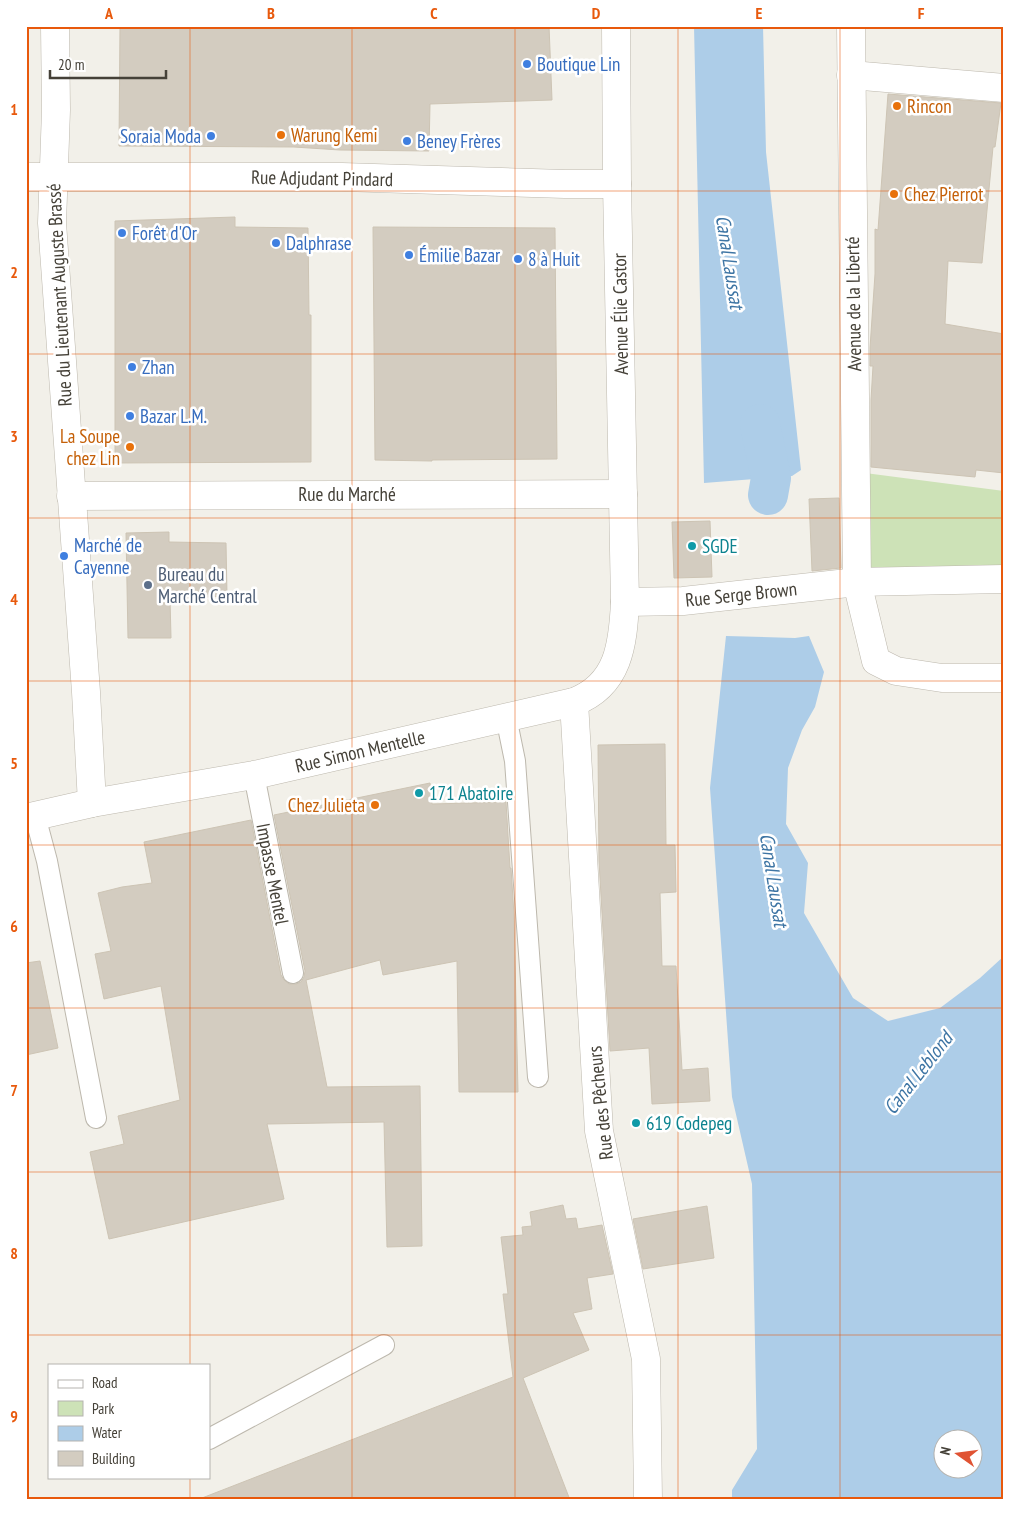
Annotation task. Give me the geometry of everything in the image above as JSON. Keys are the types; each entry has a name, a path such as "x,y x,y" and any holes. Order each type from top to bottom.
{"street":[{"name":"Rue du Lieutenant Auguste Brassé","path":"55,26 56,110 40,176 52,223 92,804"},
{"name":"Avenue Élie Castor","path":"616,26 624,602"},
{"name":"Avenue de la Liberté","path":"851,26 856,582"},
{"path":"851,75 1004,88"},
{"name":"Rue Adjudant Pindard","path":"40,176 342,177 617,184"},
{"name":"Rue du Marché","path":"71,496 623,494"},
{"name":"Rue Serge Brown","path":"624,602 683,601 856,582 1004,579"},
{"path":"856,582 876,661 896,671 942,678 1004,678"},
{"name":"Rue Simon Mentelle","path":"31,817 254,775 574,702 590,695 605,682 616,661 622,636 624,602"},
{"name":"Rue des Pêcheurs","path":"574,702 600,1131 646,1359 648,1500"}],"lane":[{"path":"506,717 515,761 538,1077"},
{"name":"Impasse Mentel","path":"254,775 293,973"},
{"path":"31,817 47,861 96,1118"},
{"path":"210,1438 384,1345"}],"green space":[{"path":"865,473 1004,491 1004,567 864,568"}],"water":[{"path":"694,26 763,26 766,152 801,470 792,476 704,483"},
{"name":"Canal Leblond","path":"726,636 795,638 809,636 824,672 815,707 802,730 788,768 786,824 808,863 804,913 853,998 888,1021 940,1008 980,978 1004,956 1004,1500 732,1500 732,1490 757,1449 752,1184 732,1097 710,788"}],"building":[{"path":"120,26 549,26 552,100 430,104 429,151 340,150 294,147 119,146"},
{"path":"888,94 1001,103 995,147 993,147 982,263 948,261 945,324 1004,334 1004,473 976,470 975,477 871,467 873,366 870,366 870,348 875,274 875,229 878,230"},
{"path":"235,217 235,227 308,228 309,315 311,315 311,462 115,463 115,221"},
{"path":"373,227 555,228 557,459 375,460"},
{"path":"839,498 841,568 812,571 809,499"},
{"name":"SGDE","path":"710,521 712,577 674,578 672,522"},
{"path":"169,532 169,542 226,543 227,596 170,599 171,638 128,638 126,533"},
{"path":"665,744 666,845 675,845 676,892 660,893 662,966 676,966 682,1070 708,1068 710,1101 652,1104 649,1048 610,1051 599,861 598,745"},
{"path":"430,783 432,804 506,802 514,915 518,1092 459,1092 457,961 383,975 380,960 306,980 327,1087 420,1086 422,1246 387,1247 384,1122 267,1124 284,1199 109,1239 90,1152 124,1144 118,1116 180,1100 161,986 104,999 95,954 111,951 98,893 122,887 152,883 144,842 251,820 281,975 289,984 296,984 301,982 305,971 274,815"},
{"path":"40,961 58,1048 26,1055 26,963"},
{"path":"563,1205 566,1219 576,1218 578,1229 602,1225 613,1274 587,1278 592,1309 573,1313 589,1350 523,1378 570,1500 203,1500 202,1498 513,1377 503,1294 508,1294 501,1237 523,1235 522,1227 532,1226 530,1212"},
{"path":"707,1206 714,1258 643,1269 633,1219"}],"waterway":[{"name":"Canal Laussat","path":"760,424 771,478 768,495"}],"place":[{"name":"Boutique Lin","path":"527,64"},
{"name":"Rincon","path":"897,106"},
{"name":"Warung Kemi","path":"281,135"},
{"name":"Soraia Moda","path":"211,136"},
{"name":"Beney Frères","path":"407,141"},
{"name":"Chez Pierrot","path":"894,194"},
{"name":"Forêt d'Or","path":"122,233"},
{"name":"Dalphrase","path":"276,243"},
{"name":"Émilie Bazar","path":"409,255"},
{"name":"8 à Huit","path":"518,259"},
{"name":"Zhan","path":"132,367"},
{"name":"Bazar L.M.","path":"130,416"},
{"name":"La Soupe chez Lin","path":"130,447"},
{"name":"SGDE","path":"692,546"},
{"name":"Marché de Cayenne","path":"64,556"},
{"name":"Bureau du Marché Central","path":"148,585"},
{"name":"171 Abatoire","path":"419,793"},
{"name":"Chez Julieta","path":"375,805"},
{"name":"619 Codepeg","path":"636,1123"}]}
